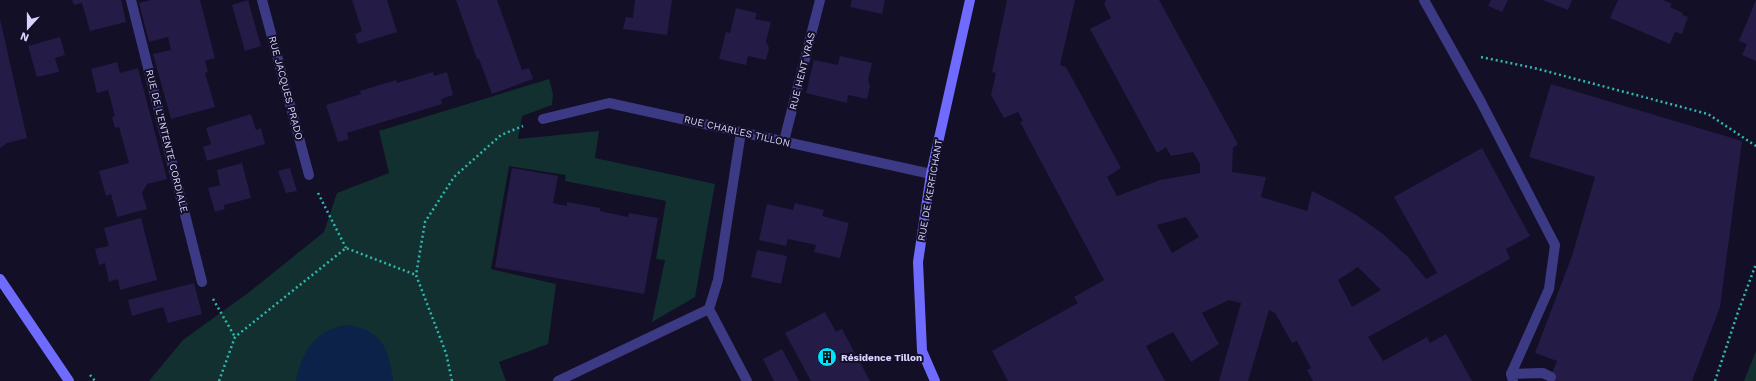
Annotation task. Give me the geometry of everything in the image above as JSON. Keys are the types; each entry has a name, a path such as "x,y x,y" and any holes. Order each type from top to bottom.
{"street":[{"name":"RUE DE L'ENTENTE CORDIALE","path":"131,0 202,282"},
{"name":"RUE JACQUES PRADO","path":"262,0 309,175"},
{"name":"RUE HENT VRAS","path":"784,141 820,0"},
{"name":"RUE DE KERFICHANT","path":"935,381 922,351 918,262 931,174 970,0"},
{"path":"1424,0 1492,122 1555,245 1549,288 1512,377"},
{"name":"RUE CHARLES TILLON","path":"543,119 609,102 931,174"},
{"path":"741,132 718,280 709,308 747,381"},
{"path":"0,280 69,381"},
{"path":"558,381 709,308"},
{"path":"1512,377 1542,373 1551,377"}],"path":[{"path":"1452,50 1534,68 1708,114 1756,146"},
{"path":"452,381 446,353 416,275 425,222 454,177 501,135 543,119"},
{"path":"309,175 346,248 416,275"},
{"path":"219,381 235,337 346,248"},
{"path":"1715,381 1756,264"},
{"path":"202,282 235,337"}],"green space":[{"path":"549,79 553,94 552,105 522,116 518,139 599,131 595,158 715,184 695,297 652,322 665,260 656,259 666,201 565,181 566,175 509,166 491,269 556,284 548,344 499,362 506,381 149,381 183,340 248,293 324,232 337,193 389,173 379,131"},
{"path":"1756,351 1756,381 1744,381"}],"water":[{"path":"346,325 358,327 368,331 381,342 389,359 393,381 296,381 302,360 311,344 326,332"}],"building":[{"path":"72,0 121,0 126,22 90,31 82,3 74,5"},
{"path":"151,0 200,0 215,58 205,61 208,72 205,73 215,107 171,119 153,54 171,50 168,37 149,42 139,3"},
{"path":"248,0 261,46 245,51 232,5"},
{"path":"352,0 387,0 397,32 358,44 355,34 362,31"},
{"path":"456,0 497,0 522,70 529,68 533,79 492,94 479,59 477,59"},
{"path":"635,0 672,0 667,35 623,29 626,17 633,18"},
{"path":"852,0 885,0 882,14 850,7"},
{"path":"1007,0 1075,0 1060,65 1066,67 1121,168 1107,177 1117,196 1160,180 1200,173 1200,164 1193,152 1171,156 1166,147 1157,153 1090,29 1111,18 1104,4 1106,0 1159,0 1238,144 1233,148 1232,172 1266,177 1261,197 1307,211 1312,191 1334,202 1358,216 1383,234 1407,256 1426,279 1437,273 1394,197 1482,148 1530,236 1506,249 1510,259 1368,337 1383,361 1427,337 1430,343 1446,334 1472,381 1313,381 1307,370 1311,368 1297,341 1292,343 1275,313 1269,310 1248,381 1219,381 1241,303 1229,300 1202,313 1219,344 1191,362 1173,332 1146,346 1165,381 1008,381 992,351 1078,303 1074,297 1104,280 1020,122 1023,121 1018,112 1004,118 991,95 996,73 992,72","holes":["1186,217 1199,237 1172,253 1157,225","1358,267 1381,290 1352,307 1338,280"]},
{"path":"1491,0 1508,0 1502,12 1488,6"},
{"path":"1542,0 1572,0 1568,10"},
{"path":"1618,0 1663,0 1672,4 1670,7 1688,17 1682,34 1675,32 1670,44 1610,18"},
{"path":"1756,0 1756,61 1742,55 1747,44 1739,41"},
{"path":"736,8 757,13 755,19 771,22 766,41 769,48 766,60 748,56 746,65 719,59 726,32 730,33"},
{"path":"0,19 27,138 7,143 0,148"},
{"path":"60,37 65,55 55,58 59,72 37,77 28,46"},
{"path":"840,56 872,63 868,80 870,86 867,99 848,95 847,103 806,93 814,60 838,65"},
{"path":"117,62 120,73 138,68 167,179 147,184 142,193 147,209 117,217 111,194 106,196 99,171 129,163 119,127 115,128 112,117 115,116 108,90 97,93 91,69"},
{"path":"433,72 434,76 447,72 453,95 441,99 442,104 347,133 349,139 338,142 326,105 361,94 360,91 396,80 397,83"},
{"path":"1551,84 1742,141 1720,307 1692,381 1549,381 1557,361 1535,353 1572,256 1595,177 1529,157"},
{"path":"251,114 256,130 261,128 265,144 207,161 203,147 211,144 206,128"},
{"path":"242,163 251,198 224,205 225,209 215,212 208,188 220,185 217,170"},
{"path":"290,168 297,191 286,193 278,171"},
{"path":"512,168 558,176 553,203 567,206 567,202 600,208 600,211 628,217 629,213 658,218 644,294 495,267"},
{"path":"795,203 824,210 822,216 849,223 840,258 814,252 816,245 788,239 786,246 759,240 767,204 793,210"},
{"path":"141,218 157,280 120,290 118,279 109,282 105,263 99,265 95,249 109,246 104,228"},
{"path":"757,250 787,256 781,284 751,277"},
{"path":"194,283 202,314 168,323 163,307 132,316 128,300"},
{"name":"Résidence Tillon","path":"825,312 836,332 842,329 870,381 811,381 785,333"},
{"path":"782,349 799,381 774,381 763,359"}],"place":[{"name":"Résidence Tillon","path":"827,357"}]}
